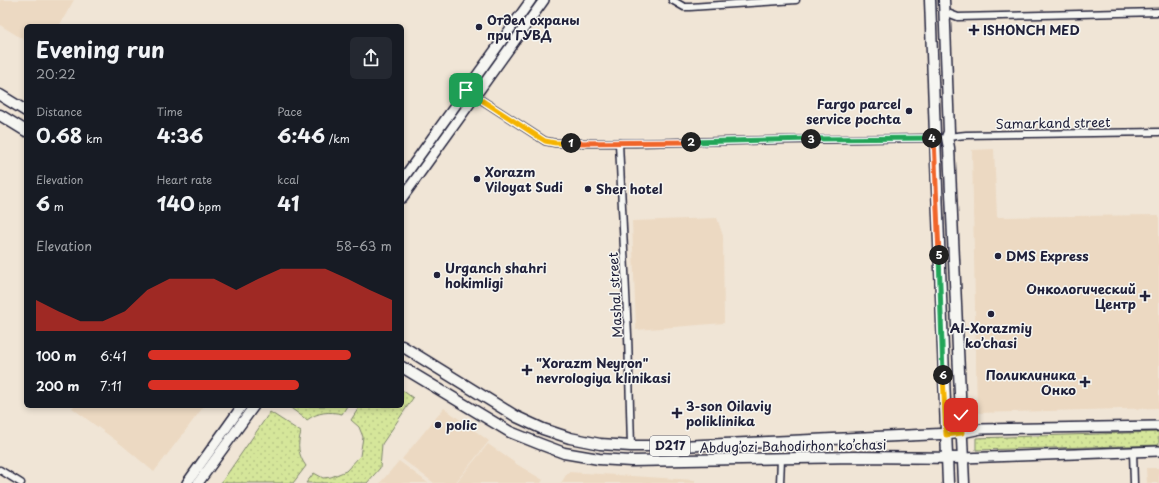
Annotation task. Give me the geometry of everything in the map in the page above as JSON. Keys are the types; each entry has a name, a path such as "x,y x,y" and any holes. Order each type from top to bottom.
{"main road":[{"path":"404,177 532,0"},
{"path":"404,195 544,0"},
{"path":"930,0 948,483"},
{"path":"944,0 949,132 947,137 949,148 964,483"},
{"path":"0,95 24,110"},
{"path":"0,115 24,130"},
{"name":"Abdug’ozi Bahodirhon ko’chasi","path":"404,347 517,417 543,429 570,438 600,444 631,446 680,446 946,435 981,429 1159,426"},
{"name":"Abdug’ozi Bahodirhon ko’chasi","path":"404,368 510,432 564,453 599,459 631,461 963,458 1159,451"},
{"path":"187,483 241,408"},
{"path":"198,483 253,408"},
{"path":"679,460 680,446"}],"street":[{"path":"672,0 684,7 796,0"},
{"path":"945,12 958,17 1159,12"},
{"path":"466,90 545,141 555,143 934,138"},
{"name":"Samarkand street","path":"947,137 966,135 1159,132"},
{"name":"Mashal street","path":"619,143 631,446"},
{"path":"1133,452 1134,483"},
{"path":"780,483 781,459"},
{"path":"0,470 21,483"}],"shaded area":[{"path":"0,0 74,0 60,24 24,24 24,40 0,25"},
{"path":"994,149 997,217 1159,215 1159,408 977,413 972,150"},
{"path":"717,218 723,236 724,323 636,330 632,221"},
{"path":"72,408 202,408 154,472 122,445"},
{"path":"444,408 489,441 455,483 434,483 402,459"},
{"path":"488,444 543,480 541,483 456,483"},
{"path":"399,461 428,483 380,483"},
{"path":"1146,468 1159,468 1159,483 1147,483"},
{"path":"568,472 695,480 695,483 561,483"}],"green space":[{"path":"404,391 413,398 382,444 380,468 367,483 306,483 314,473 323,478 331,477 346,471 360,456 363,437 359,427 351,420 359,408 404,408"},
{"path":"291,408 346,408 342,414 324,413 315,415 307,420"},
{"path":"270,412 301,432 299,450 301,458 306,466 293,483 221,483"},
{"path":"1159,432 1159,445 976,450 976,438"}],"place":[{"name":"Отдел охраны при ГУВД","path":"479,27"},
{"name":"ISHONCH MED","path":"974,30"},
{"name":"Fargo parcel service pochta","path":"909,111"},
{"name":"Xorazm Viloyat Sudi","path":"477,179"},
{"name":"Sher hotel","path":"588,189"},
{"name":"DMS Express","path":"998,256"},
{"name":"Urganch shahri hokimligi","path":"437,275"},
{"name":"Онкологический Центр","path":"1145,296"},
{"name":"Al-Xorazmiy ko’chasi","path":"991,314"},
{"name":"\"Xorazm Neyron\" nevrologiya klinikasi","path":"527,370"},
{"name":"Поликлиника Онко","path":"1085,382"},
{"name":"3-son Oilaviy poliklinika","path":"677,413"},
{"name":"polic","path":"438,425"}],"route":[{"path":"466,90 545,141 555,143 934,138 944,417 946,435 962,433 961,415"}]}
